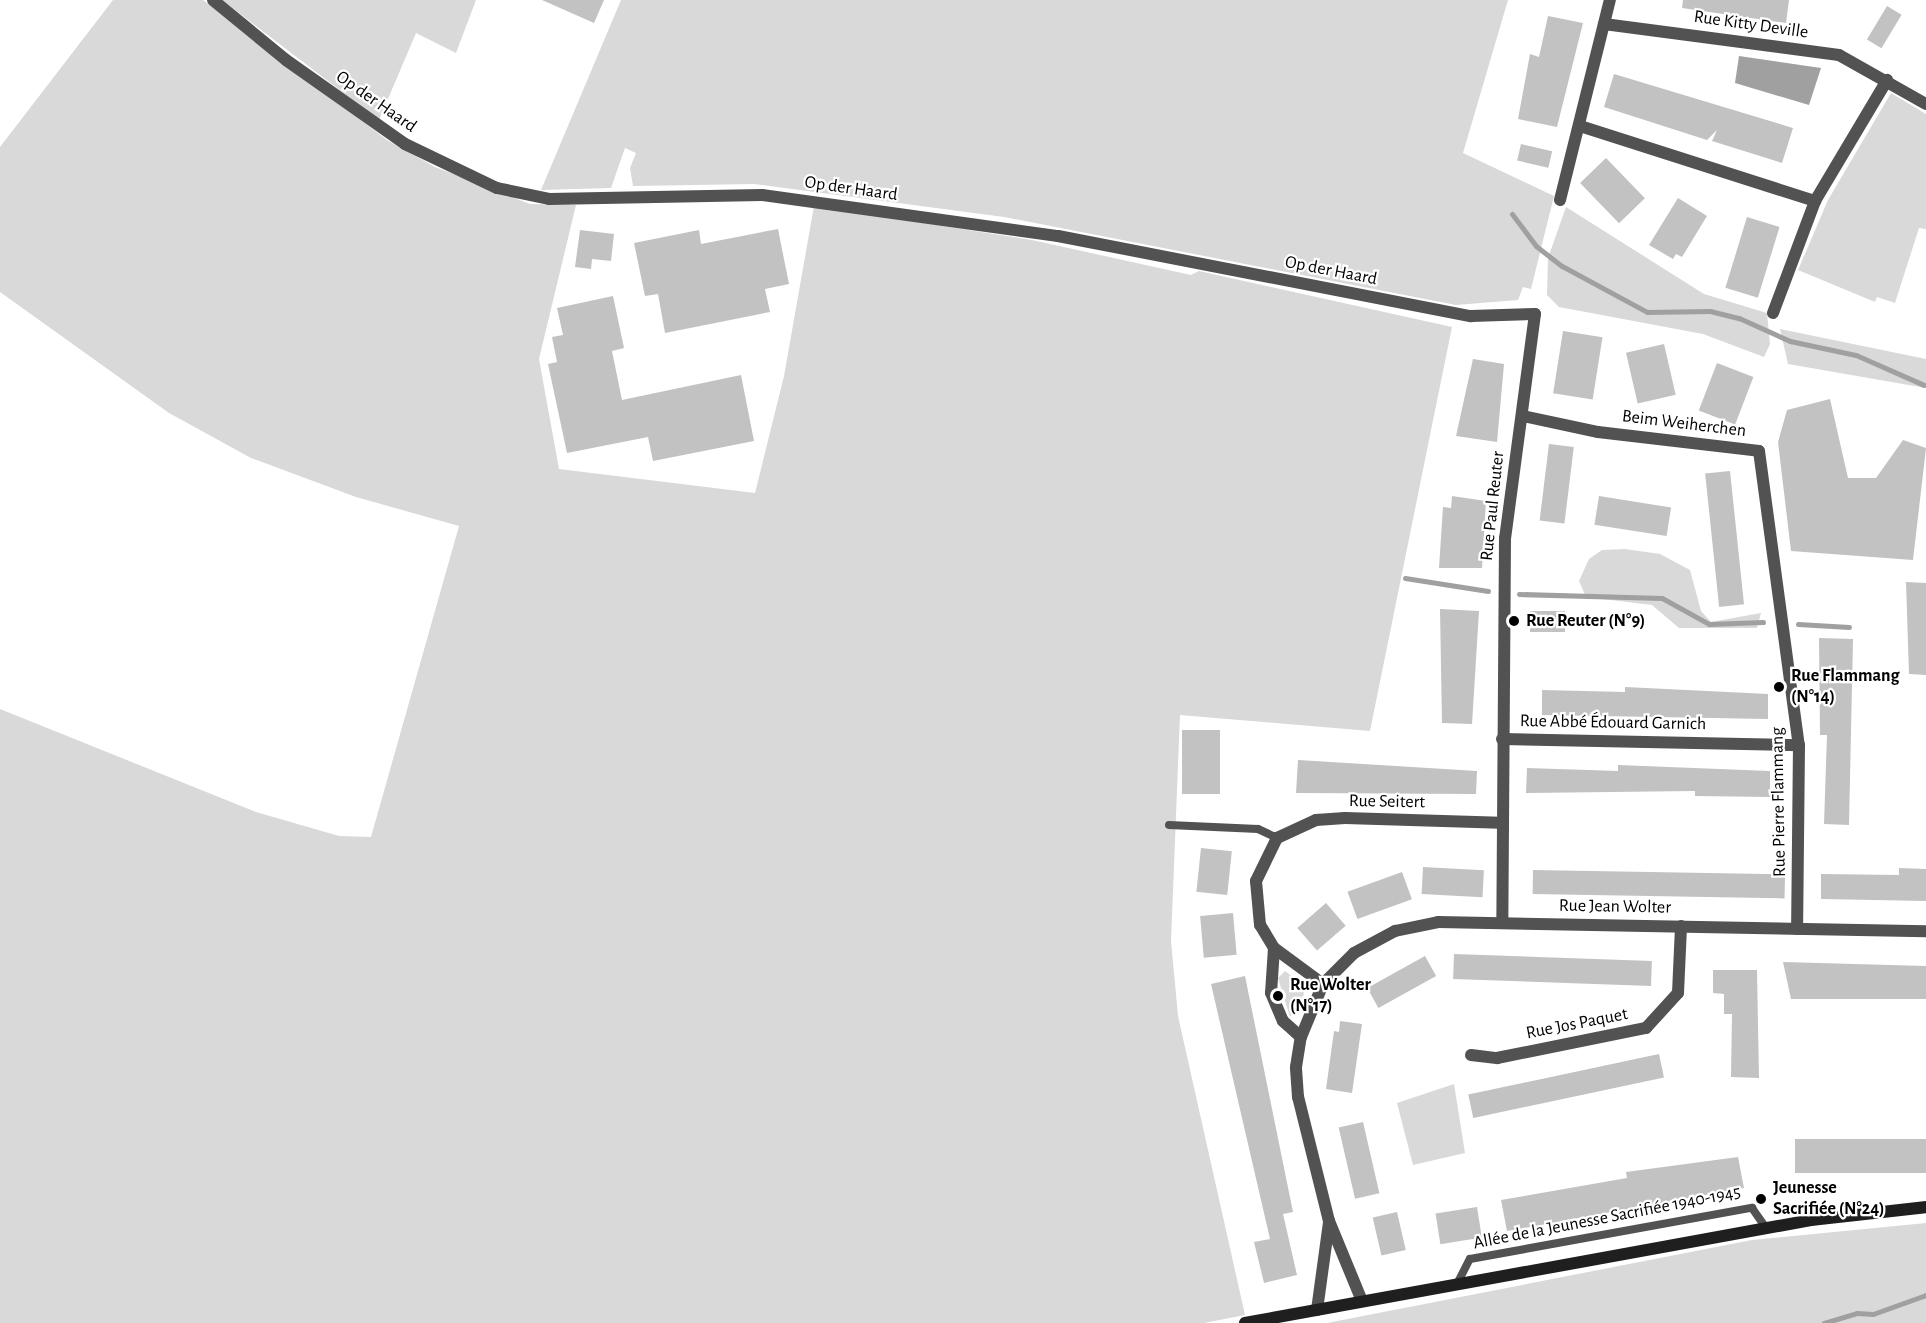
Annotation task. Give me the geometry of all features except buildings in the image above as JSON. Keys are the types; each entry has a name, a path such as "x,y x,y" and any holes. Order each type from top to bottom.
{"main road":[{"name":"Allée de la Jeunesse Sacrifiée 1940-1945","path":"1245,1323 1766,1228 1926,1206"}],"street":[{"name":"Op der Haard","path":"213,0 286,60 405,144 497,188 549,199 762,195 1058,236 1471,316 1535,315"},
{"path":"1560,200 1610,0"},
{"name":"Rue Kitty Deville","path":"1604,24 1839,55 1926,104"},
{"path":"1773,314 1815,201 1887,80"},
{"path":"1580,126 1815,201"},
{"name":"Rue Paul Reuter","path":"1502,738 1505,538 1535,315"},
{"name":"Beim Weiherchen","path":"1523,416 1598,432 1759,451 1777,608 1788,640"},
{"name":"Rue Pierre Flammang","path":"1788,640 1799,745 1797,928"},
{"name":"Rue Abbé Édouard Garnich","path":"1502,923 1500,823 1502,738 1799,745"},
{"name":"Rue Seitert","path":"1277,838 1316,820 1500,823"},
{"path":"1277,838 1261,865 1255,901 1260,926 1274,948 1323,984"},
{"name":"Rue Jean Wolter","path":"1362,1301 1329,1221 1298,1097 1301,1037 1323,984 1354,953 1395,931 1438,922 1926,931"},
{"name":"Rue Jos Paquet","path":"1472,1055 1497,1058 1646,1028 1678,993 1681,926"},
{"path":"1274,948 1271,993 1283,1021 1301,1037"},
{"name":"Rue Jean Wolter","path":"1317,1310 1329,1221"}],"lane":[{"path":"1169,825 1258,830 1277,838"},
{"name":"Allée de la Jeunesse Sacrifiée 1940-1945","path":"1457,1284 1470,1260 1481,1257 1752,1208 1766,1228"}],"shaded area":[{"path":"113,0 203,0 387,140 435,167 530,204 576,205 539,359 559,469 755,493 784,376 814,206 1032,240 1191,275 1199,271 1452,327 1370,731 1180,715 1171,941 1178,1016 1245,1315 1204,1323 0,1323 0,709 256,812 339,836 371,837 459,526 356,497 251,458 169,413 0,292 0,147"},
{"path":"222,0 476,0 456,53 416,33 379,120"},
{"path":"621,0 1508,0 1463,153 1554,196 1531,289 1523,287 1518,300 1456,305 1004,217 754,184 633,186 630,168 636,153 625,148 611,188 541,190"},
{"path":"1739,56 1821,68 1809,105 1735,83"},
{"path":"1891,93 1926,114 1926,229 1919,228 1895,303 1877,297 1875,302 1798,270 1828,200"},
{"path":"1566,207 1704,294 1767,313 1770,344 1764,357 1703,334 1559,307 1547,295 1548,258"},
{"path":"1780,329 1926,359 1926,388 1788,364"},
{"path":"1625,549 1660,554 1690,570 1701,611 1711,622 1761,613 1757,628 1679,628 1652,605 1586,597 1579,581 1589,559 1602,550"},
{"path":"1285,971 1301,983 1304,994 1290,1017 1278,978"},
{"path":"1454,1084 1465,1153 1413,1165 1397,1103"},
{"path":"1926,1223 1926,1323 1327,1323 1752,1240"}],"waterway":[{"path":"1512,214 1536,246 1562,266 1647,312 1710,311 1739,318 1790,341 1856,355 1924,385"},
{"path":"1405,578 1488,591"},
{"path":"1519,594 1662,598 1709,624 1763,622"},
{"path":"1798,624 1849,627"},
{"path":"1824,1323 1857,1313 1873,1314 1926,1295"}],"place":[{"name":"Rue Reuter (N°9)","path":"1514,621"},
{"name":"Rue Flammang (N°14)","path":"1779,687"},
{"name":"Rue Wolter (N°17)","path":"1278,996"},
{"name":"Jeunesse Sacrifiée (N°24)","path":"1761,1199"}]}
